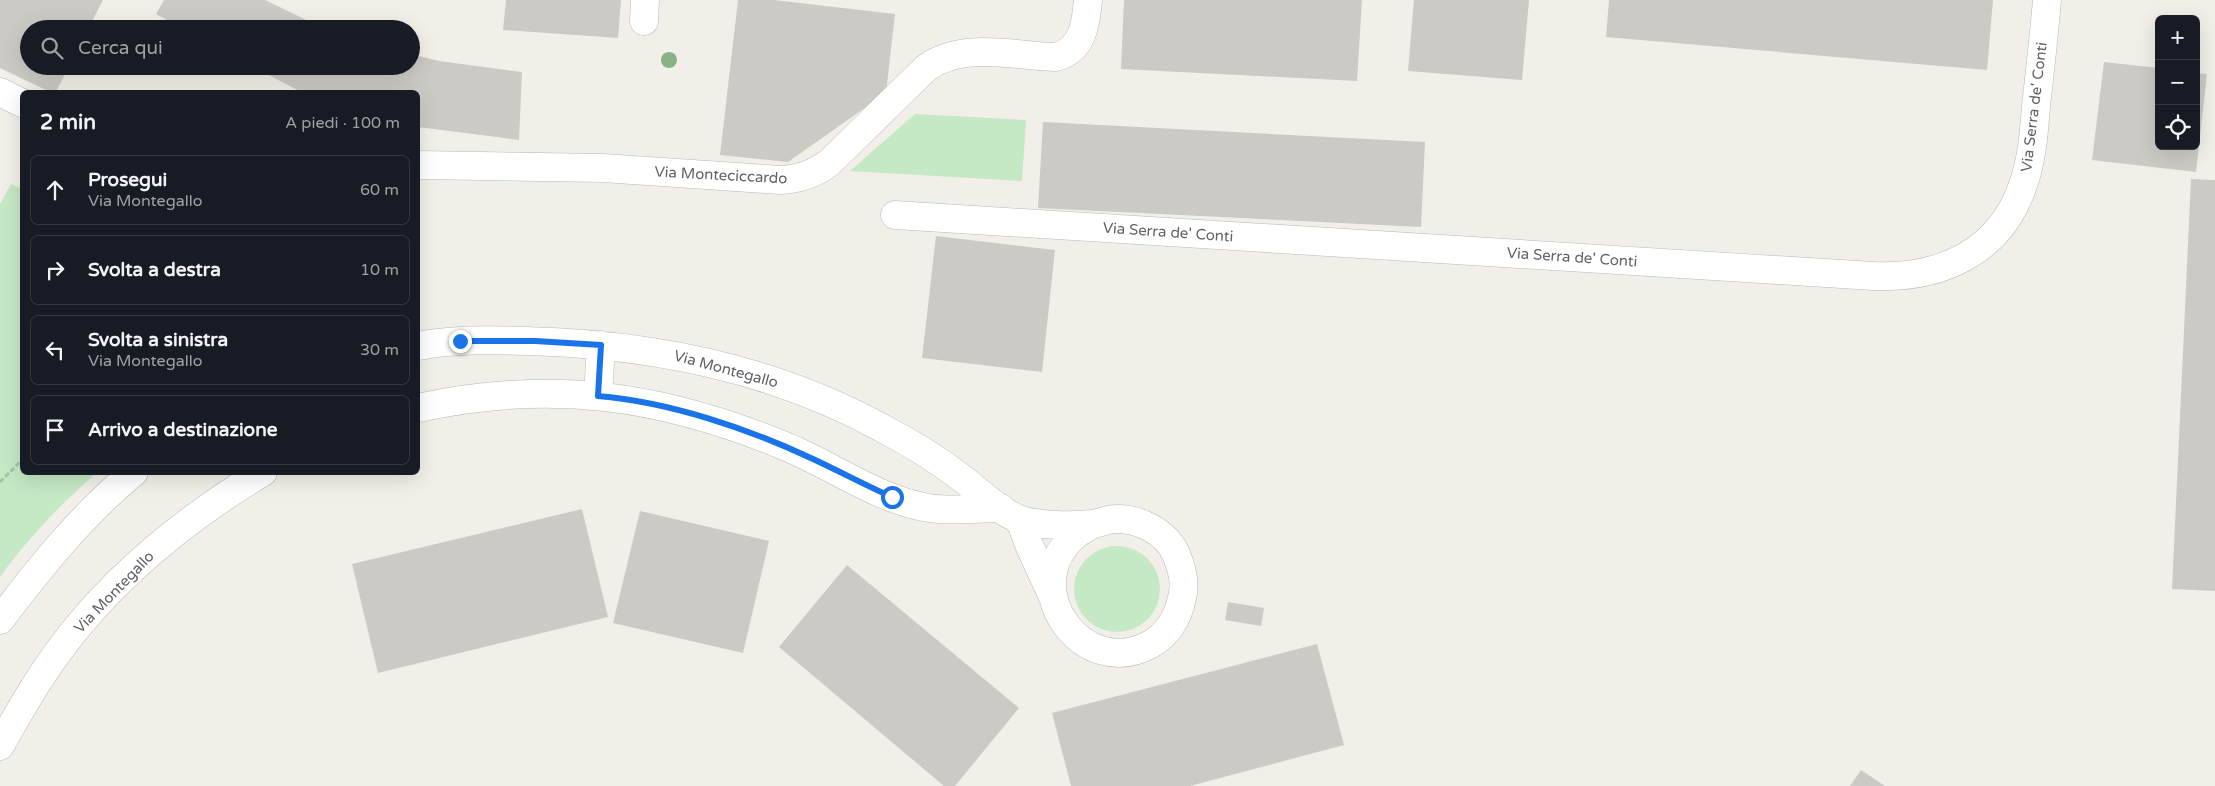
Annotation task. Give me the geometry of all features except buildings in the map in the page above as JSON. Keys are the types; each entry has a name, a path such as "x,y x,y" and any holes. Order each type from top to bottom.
{"street":[{"name":"Via Monteciccardo","path":"420,164 603,168 781,180 802,178 821,169 835,158 926,68 945,56 970,52 1056,57 1068,52 1075,47 1082,34 1088,0"},
{"name":"Via Serra de' Conti","path":"895,215 1863,275 1889,276 1932,271 1948,267 1977,250 2003,223 2023,186 2033,142 2047,0"},
{"path":"0,92 20,102"},
{"name":"Via Montegallo","path":"420,346 460,341 497,340 601,345 648,350 746,372 816,396 881,427 924,452 1011,514 1030,547 1052,595 1058,615 1071,633 1089,645 1109,652 1130,651 1151,644 1168,630 1179,612 1184,591 1182,568 1173,548 1157,532 1137,522 1115,519 1093,524 1054,524 1011,514 929,508 877,491 786,446 724,424 650,403 598,396 530,393 469,398 420,408"},
{"path":"598,396 601,345"},
{"path":"0,620 66,540 131,475"},
{"name":"Via Montegallo","path":"1,744 46,668 95,606 167,538 248,476"},
{"name":"Via Montegallo","path":"1052,595 1053,573 1060,553 1074,536 1093,524"}],"path":[{"path":"0,482 20,462"}],"green space":[{"path":"915,114 1026,120 1022,181 850,171"},
{"path":"11,184 20,188 20,475 94,475 45,522 0,577 0,204"},
{"path":"1117,546 1133,550 1147,559 1156,573 1160,589 1156,605 1147,619 1133,628 1117,632 1101,628 1087,619 1078,605 1074,589 1078,573 1087,559 1101,550"}],"route":[{"path":"460,341 535,341 601,345 598,396 650,403 724,424 786,446 892,497"}]}
